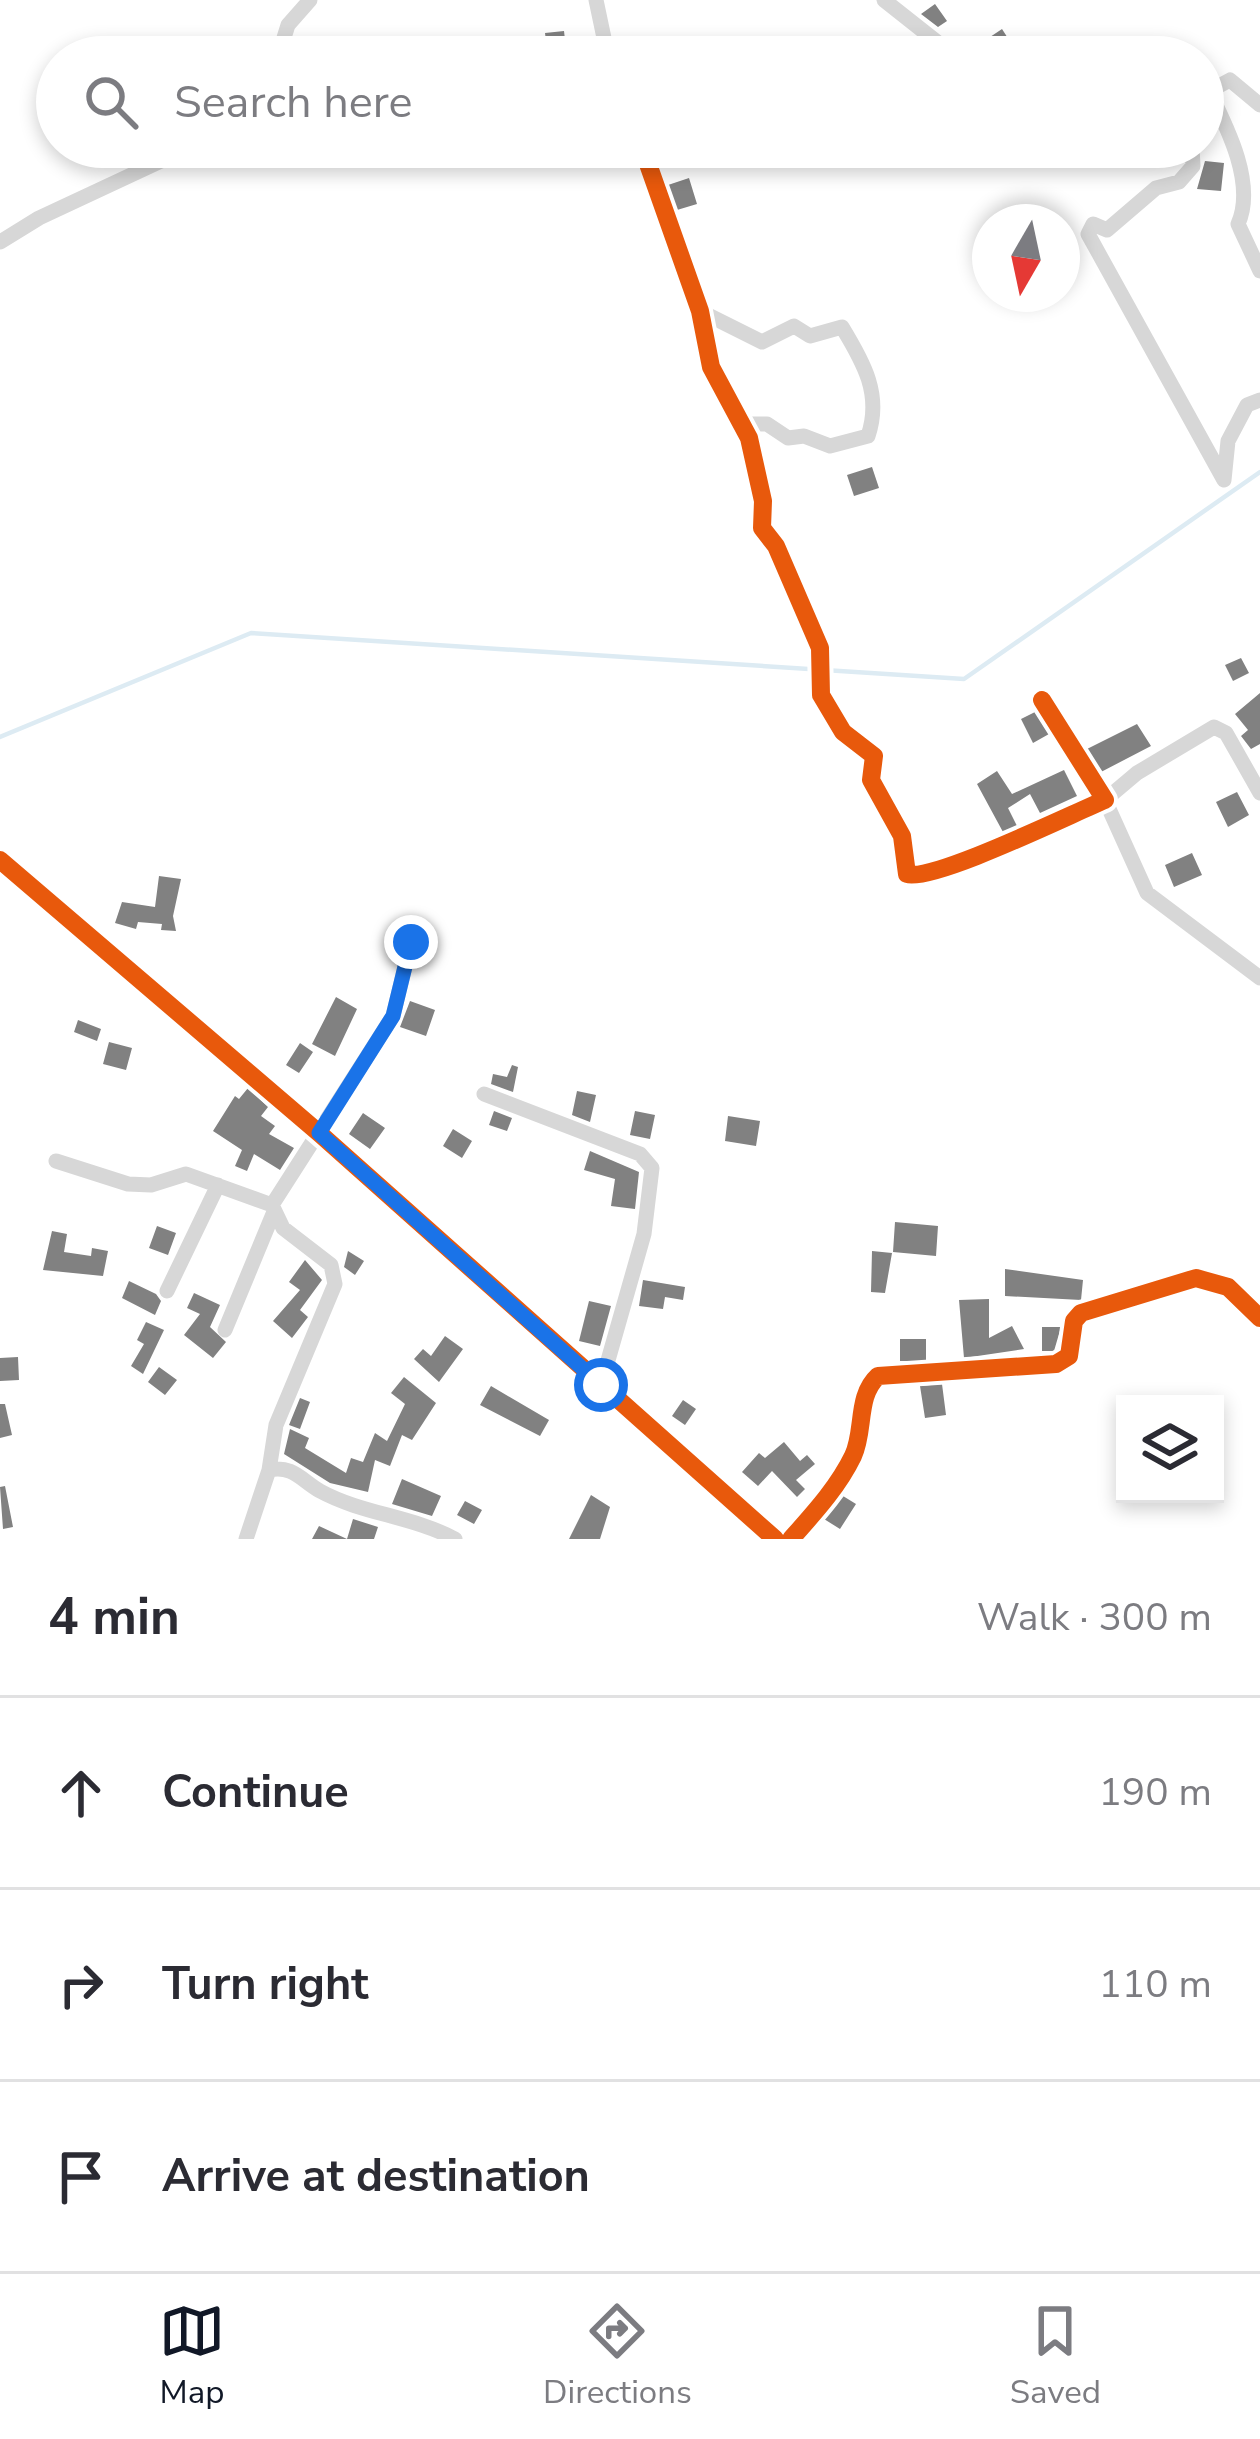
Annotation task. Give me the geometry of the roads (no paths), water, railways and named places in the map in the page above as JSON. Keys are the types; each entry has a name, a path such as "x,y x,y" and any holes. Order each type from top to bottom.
{"street":[{"path":"285,36 310,0"},
{"path":"596,0 604,36"},
{"path":"884,0 929,36"},
{"path":"1224,83 1230,80 1260,105"},
{"path":"1224,125 1235,144 1244,211 1238,224 1260,271"},
{"path":"0,242 149,168"},
{"path":"649,168 700,310 711,368 742,424 763,501 762,529 802,600 820,660 821,695 843,732 874,756 871,780 902,836 907,874 916,877 957,864 1105,800 1137,772 1214,728 1226,733 1260,794"},
{"path":"1190,168 1179,182 1156,188 1107,230 1093,224 1088,234 1224,480 1228,441 1246,405 1260,400"},
{"path":"700,310 762,342 794,326 810,336 842,327 866,365 877,412 868,436 830,446 804,436 788,438 767,424 742,424"},
{"path":"1042,700 1105,800 1147,893 1260,978"},
{"path":"0,860 319,1133 775,1539"},
{"path":"225,1330 272,1209 393,1016 411,942"},
{"path":"484,1094 640,1154 652,1168 644,1234 601,1385"},
{"path":"56,1161 128,1184 151,1184 186,1174 218,1185 272,1209 283,1228 331,1265 335,1283 276,1424 269,1470 246,1539"},
{"path":"166,1291 191,1231 218,1185"},
{"path":"791,1539 848,1465 869,1385 878,1376 1056,1364 1069,1356 1074,1322 1081,1313 1196,1279 1228,1287 1260,1318"},
{"path":"269,1470 288,1468 345,1503 428,1525 455,1539"}],"waterway":[{"path":"0,737 251,633 964,679 1260,472"}]}
